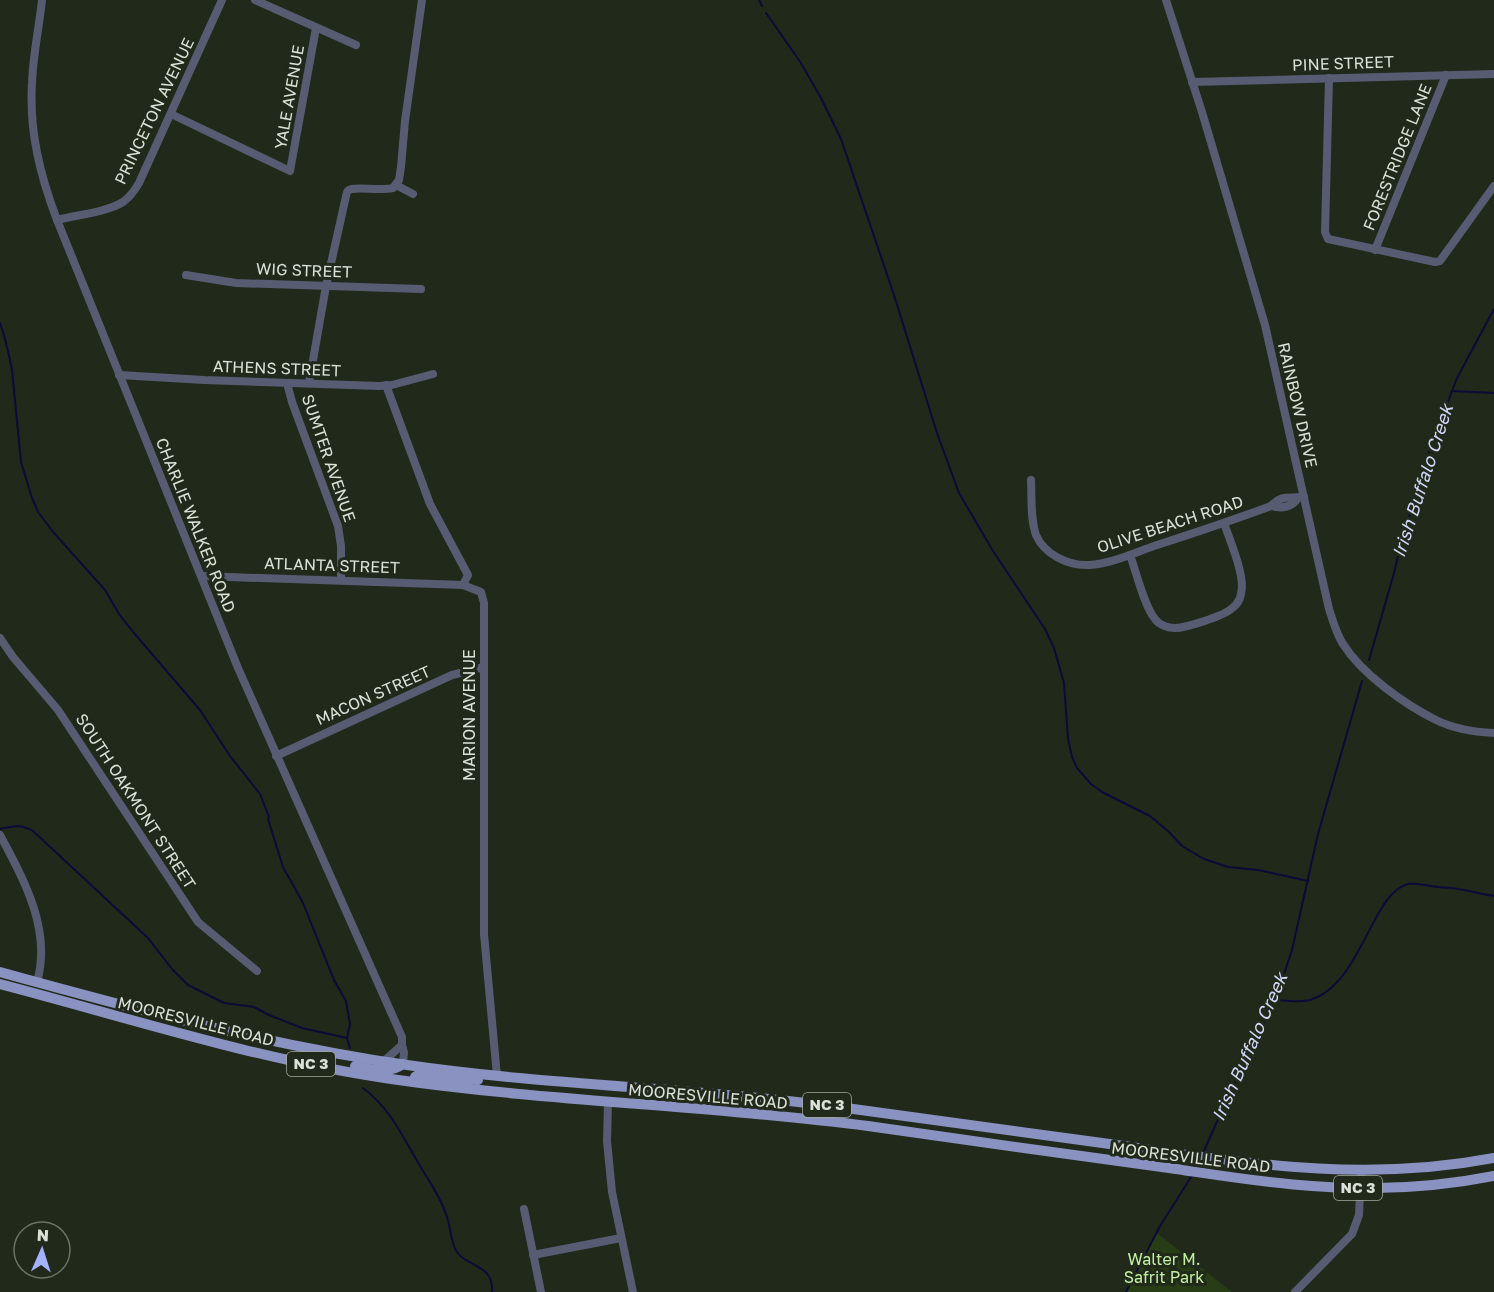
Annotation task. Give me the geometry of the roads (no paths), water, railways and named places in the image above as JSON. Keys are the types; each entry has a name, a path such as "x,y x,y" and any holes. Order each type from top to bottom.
{"main road":[{"name":"MOORESVILLE ROAD","path":"0,972 241,1035 404,1064 496,1076 771,1099 1300,1168 1361,1171 1422,1169 1494,1158"},
{"path":"0,979 30,986 37,982"},
{"name":"MOORESVILLE ROAD","path":"0,984 235,1049 414,1082 608,1103 742,1112 849,1124 1222,1176 1310,1186 1360,1188 1424,1186 1494,1176"},
{"path":"52,998 64,996 99,1003 113,1002"},
{"path":"307,1063 316,1059 387,1071 395,1070 404,1064"},
{"path":"414,1082 418,1075 498,1081 514,1078"},
{"path":"849,1124 852,1109"}],"street":[{"name":"CHARLIE WALKER ROAD","path":"42,0 32,84 32,113 37,157 57,220 276,756 402,1037 404,1064"},
{"name":"PRINCETON AVENUE","path":"57,220 110,207 126,200 139,183 222,0"},
{"path":"255,0 356,45"},
{"path":"309,383 326,286 348,192 352,189 380,190 393,188 396,185 401,167 422,0"},
{"name":"RAINBOW DRIVE","path":"1166,0 1265,325 1301,497 1336,631 1344,645 1365,670 1402,700 1436,720 1459,729 1494,733"},
{"name":"YALE AVENUE","path":"171,114 290,171 316,28"},
{"name":"PINE STREET","path":"1192,82 1494,74"},
{"name":"FORESTRIDGE LANE","path":"1375,250 1446,75"},
{"path":"1329,78 1325,232 1328,239 1336,243 1435,262 1440,261 1494,186"},
{"path":"396,185 413,194"},
{"name":"WIG STREET","path":"186,275 236,283 421,288"},
{"name":"ATHENS STREET","path":"119,375 386,385 433,374"},
{"name":"SUMTER AVENUE","path":"287,383 338,526 341,546 341,580"},
{"path":"386,385 430,504 468,575 463,585"},
{"name":"OLIVE BEACH ROAD","path":"1031,480 1032,516 1037,535 1045,548 1060,559 1073,564 1088,565 1130,555 1271,507 1279,509 1295,503 1301,497"},
{"path":"1130,555 1150,612 1156,621 1165,627 1184,627 1229,611 1241,597 1243,588 1241,578 1224,523"},
{"name":"ATLANTA STREET","path":"201,576 463,585"},
{"name":"MARION AVENUE","path":"463,585 481,592 483,597 484,934 496,1076"},
{"name":"SOUTH OAKMONT STREET","path":"0,638 58,710 198,922 257,971"},
{"name":"MACON STREET","path":"276,756 452,675 484,667"},
{"path":"0,835 24,882 37,917 42,949 37,982"},
{"path":"18,977 32,972 40,962"},
{"path":"384,1060 402,1045"},
{"path":"608,1103 607,1141 612,1192 633,1292"},
{"path":"1295,1292 1352,1234 1359,1215 1361,1171"},
{"path":"524,1209 541,1292"},
{"path":"533,1255 621,1238"}],"waterway":[{"path":"759,0 762,6"},
{"path":"766,13 801,63 841,139 894,295 937,433 959,493 993,551 1045,629 1054,648 1064,683 1068,739 1077,768 1091,784 1102,792 1150,816 1182,846 1204,859 1228,867 1258,870 1308,881"},
{"name":"Irish Buffalo Creek","path":"1369,660 1430,449 1457,378 1494,309"},
{"path":"0,323 12,370 21,462 38,512 105,590 119,614 134,633 200,710 230,756 260,794 283,867 303,903 334,980 346,1001 350,1024 347,1038 350,1048"},
{"path":"1452,391 1494,393"},
{"name":"Irish Buffalo Creek","path":"1203,1153 1263,1025 1284,974 1292,950 1318,834 1362,681"},
{"path":"0,829 17,826 33,831 148,938 172,969 188,985 224,1003 254,1007 302,1028 347,1038"},
{"path":"1274,1000 1306,1001 1328,991 1354,959 1384,904 1395,891 1408,884 1455,888 1494,896"},
{"path":"363,1088 373,1096 395,1124 441,1201 458,1253 488,1275 492,1292"},
{"name":"Irish Buffalo Creek","path":"1126,1292 1160,1226 1193,1174"}],"park label":[{"name":"Walter M. Safrit Park","path":"1164,1268"}]}
